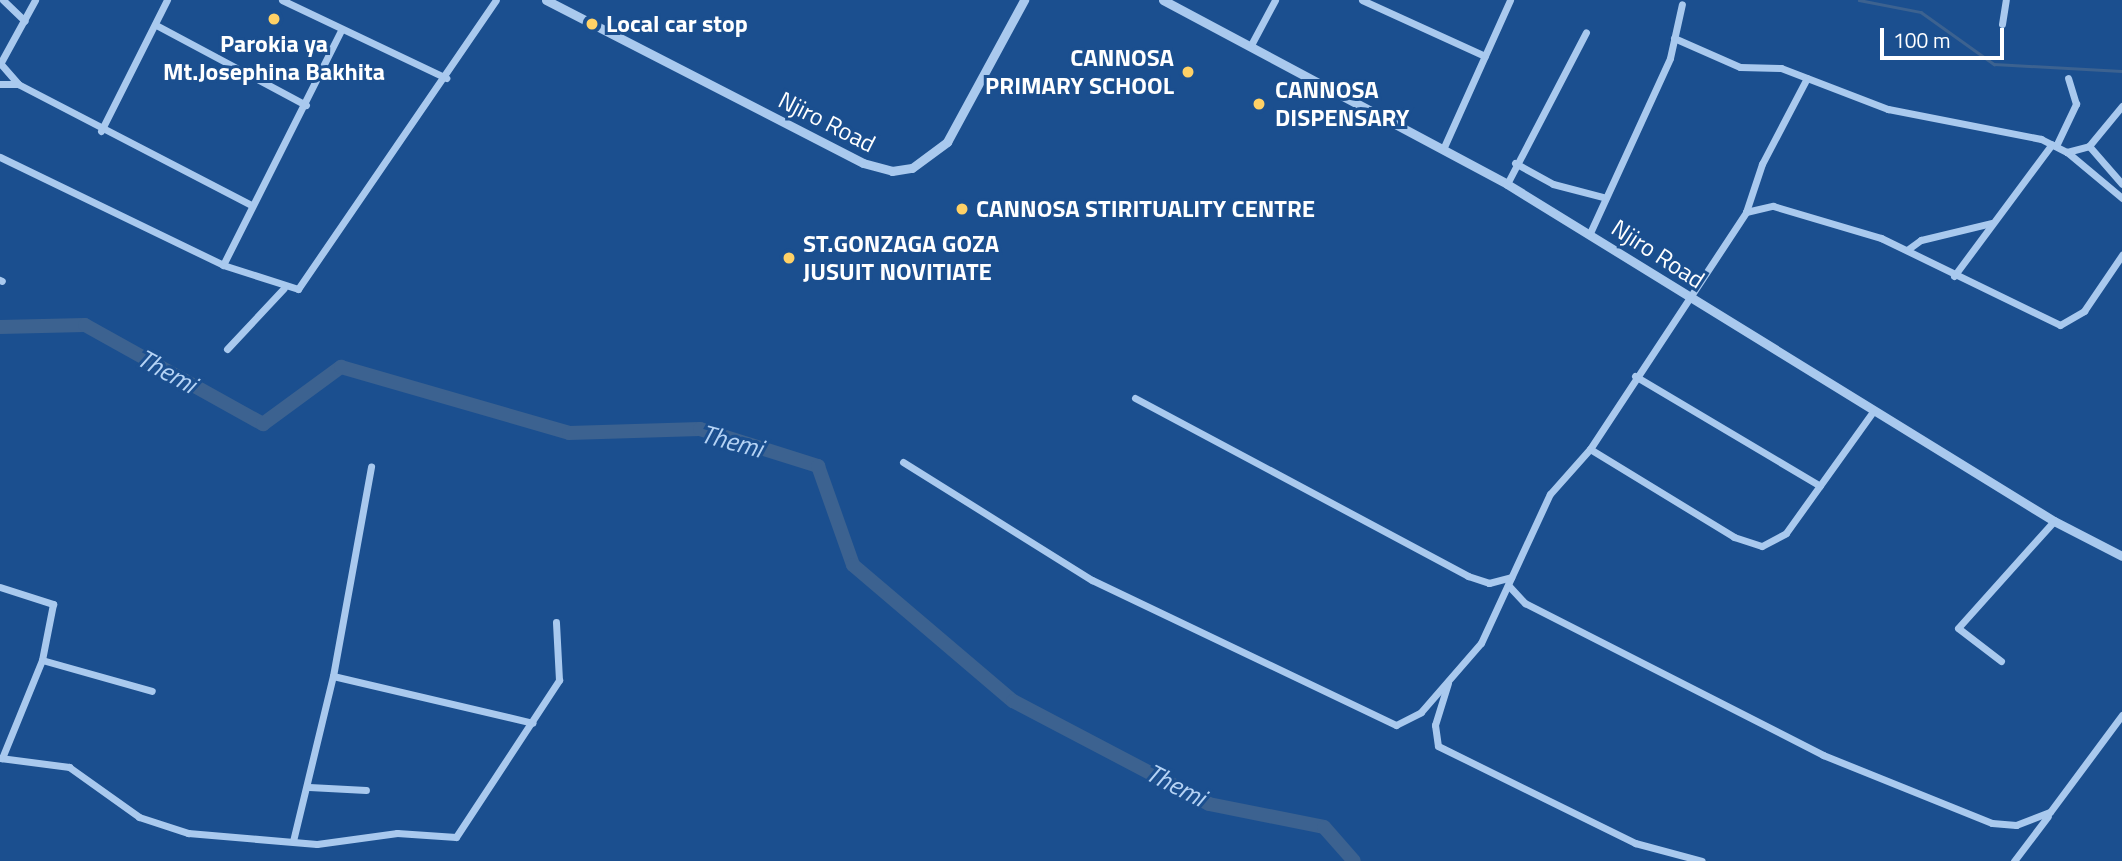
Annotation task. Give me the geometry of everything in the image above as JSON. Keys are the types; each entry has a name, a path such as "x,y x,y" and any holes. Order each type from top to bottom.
{"street":[{"path":"3,0 18,10 25,21"},
{"path":"101,131 167,0"},
{"path":"282,0 446,78"},
{"path":"227,349 284,288 308,281 496,0"},
{"name":"Njiro Road","path":"546,0 863,163 892,171 912,168 947,142 1024,0"},
{"name":"Njiro Road","path":"1163,0 1251,44 1507,184 2054,521 2122,556"},
{"path":"1251,44 1275,0"},
{"path":"1362,0 1485,56"},
{"path":"1444,148 1510,0"},
{"path":"2002,24 2006,0"},
{"path":"18,10 35,1"},
{"path":"35,1 0,64 18,84 101,131 251,205"},
{"path":"1590,233 1603,197 1662,77 1682,4"},
{"path":"156,25 306,105"},
{"path":"223,265 251,205 306,105 341,30"},
{"path":"1507,184 1515,163 1586,32"},
{"path":"1674,38 1740,67 1781,68 1888,109 2054,145 2067,152 2122,198"},
{"path":"903,462 1092,580 1381,723 1407,721 1481,643 1550,494 1590,449 1635,376 1746,212 1762,164 1807,78"},
{"path":"1954,276 2054,145 2076,104 2068,78"},
{"path":"0,84 18,84"},
{"path":"2067,152 2089,146 2122,106"},
{"path":"2089,146 2122,184"},
{"path":"0,157 223,265 284,288"},
{"path":"1515,163 1553,184 1603,197"},
{"path":"1746,212 1785,209 1906,250 2037,317 2067,325 2084,311 2122,255"},
{"path":"1906,250 1922,240 1992,223"},
{"path":"1635,376 1820,486"},
{"path":"1135,398 1468,576 1489,583 1510,581"},
{"path":"1590,449 1751,546 1774,544 1874,411"},
{"path":"293,841 309,787 333,676 371,466"},
{"path":"2001,661 1958,628 2054,521"},
{"path":"1510,581 1525,603 1823,755 1951,811 2016,825 2050,813"},
{"path":"0,587 53,604 43,660 1,758 69,767 159,827 293,841 397,833 456,837 533,723 561,671 556,622"},
{"path":"43,660 152,691"},
{"path":"333,676 533,723"},
{"path":"1449,678 1434,725 1438,746 1635,843 1702,861"},
{"path":"2014,861 2122,715"},
{"path":"309,787 366,790"}],"waterway":[{"path":"1859,0 1921,12 1994,64 2122,71"},
{"name":"Themi","path":"0,327 85,325 263,424 341,367 569,433 700,429 818,466 853,565 1013,701 1209,804 1324,827 1354,861"}],"place":[{"name":"Parokia ya Mt.Josephina Bakhita","path":"274,19"},
{"name":"Local car stop","path":"592,24"},
{"name":"CANNOSA PRIMARY SCHOOL","path":"1188,72"},
{"name":"CANNOSA DISPENSARY","path":"1259,104"},
{"name":"CANNOSA STIRITUALITY CENTRE","path":"962,209"},
{"name":"ST.GONZAGA GOZA JUSUIT NOVITIATE","path":"789,258"}]}
